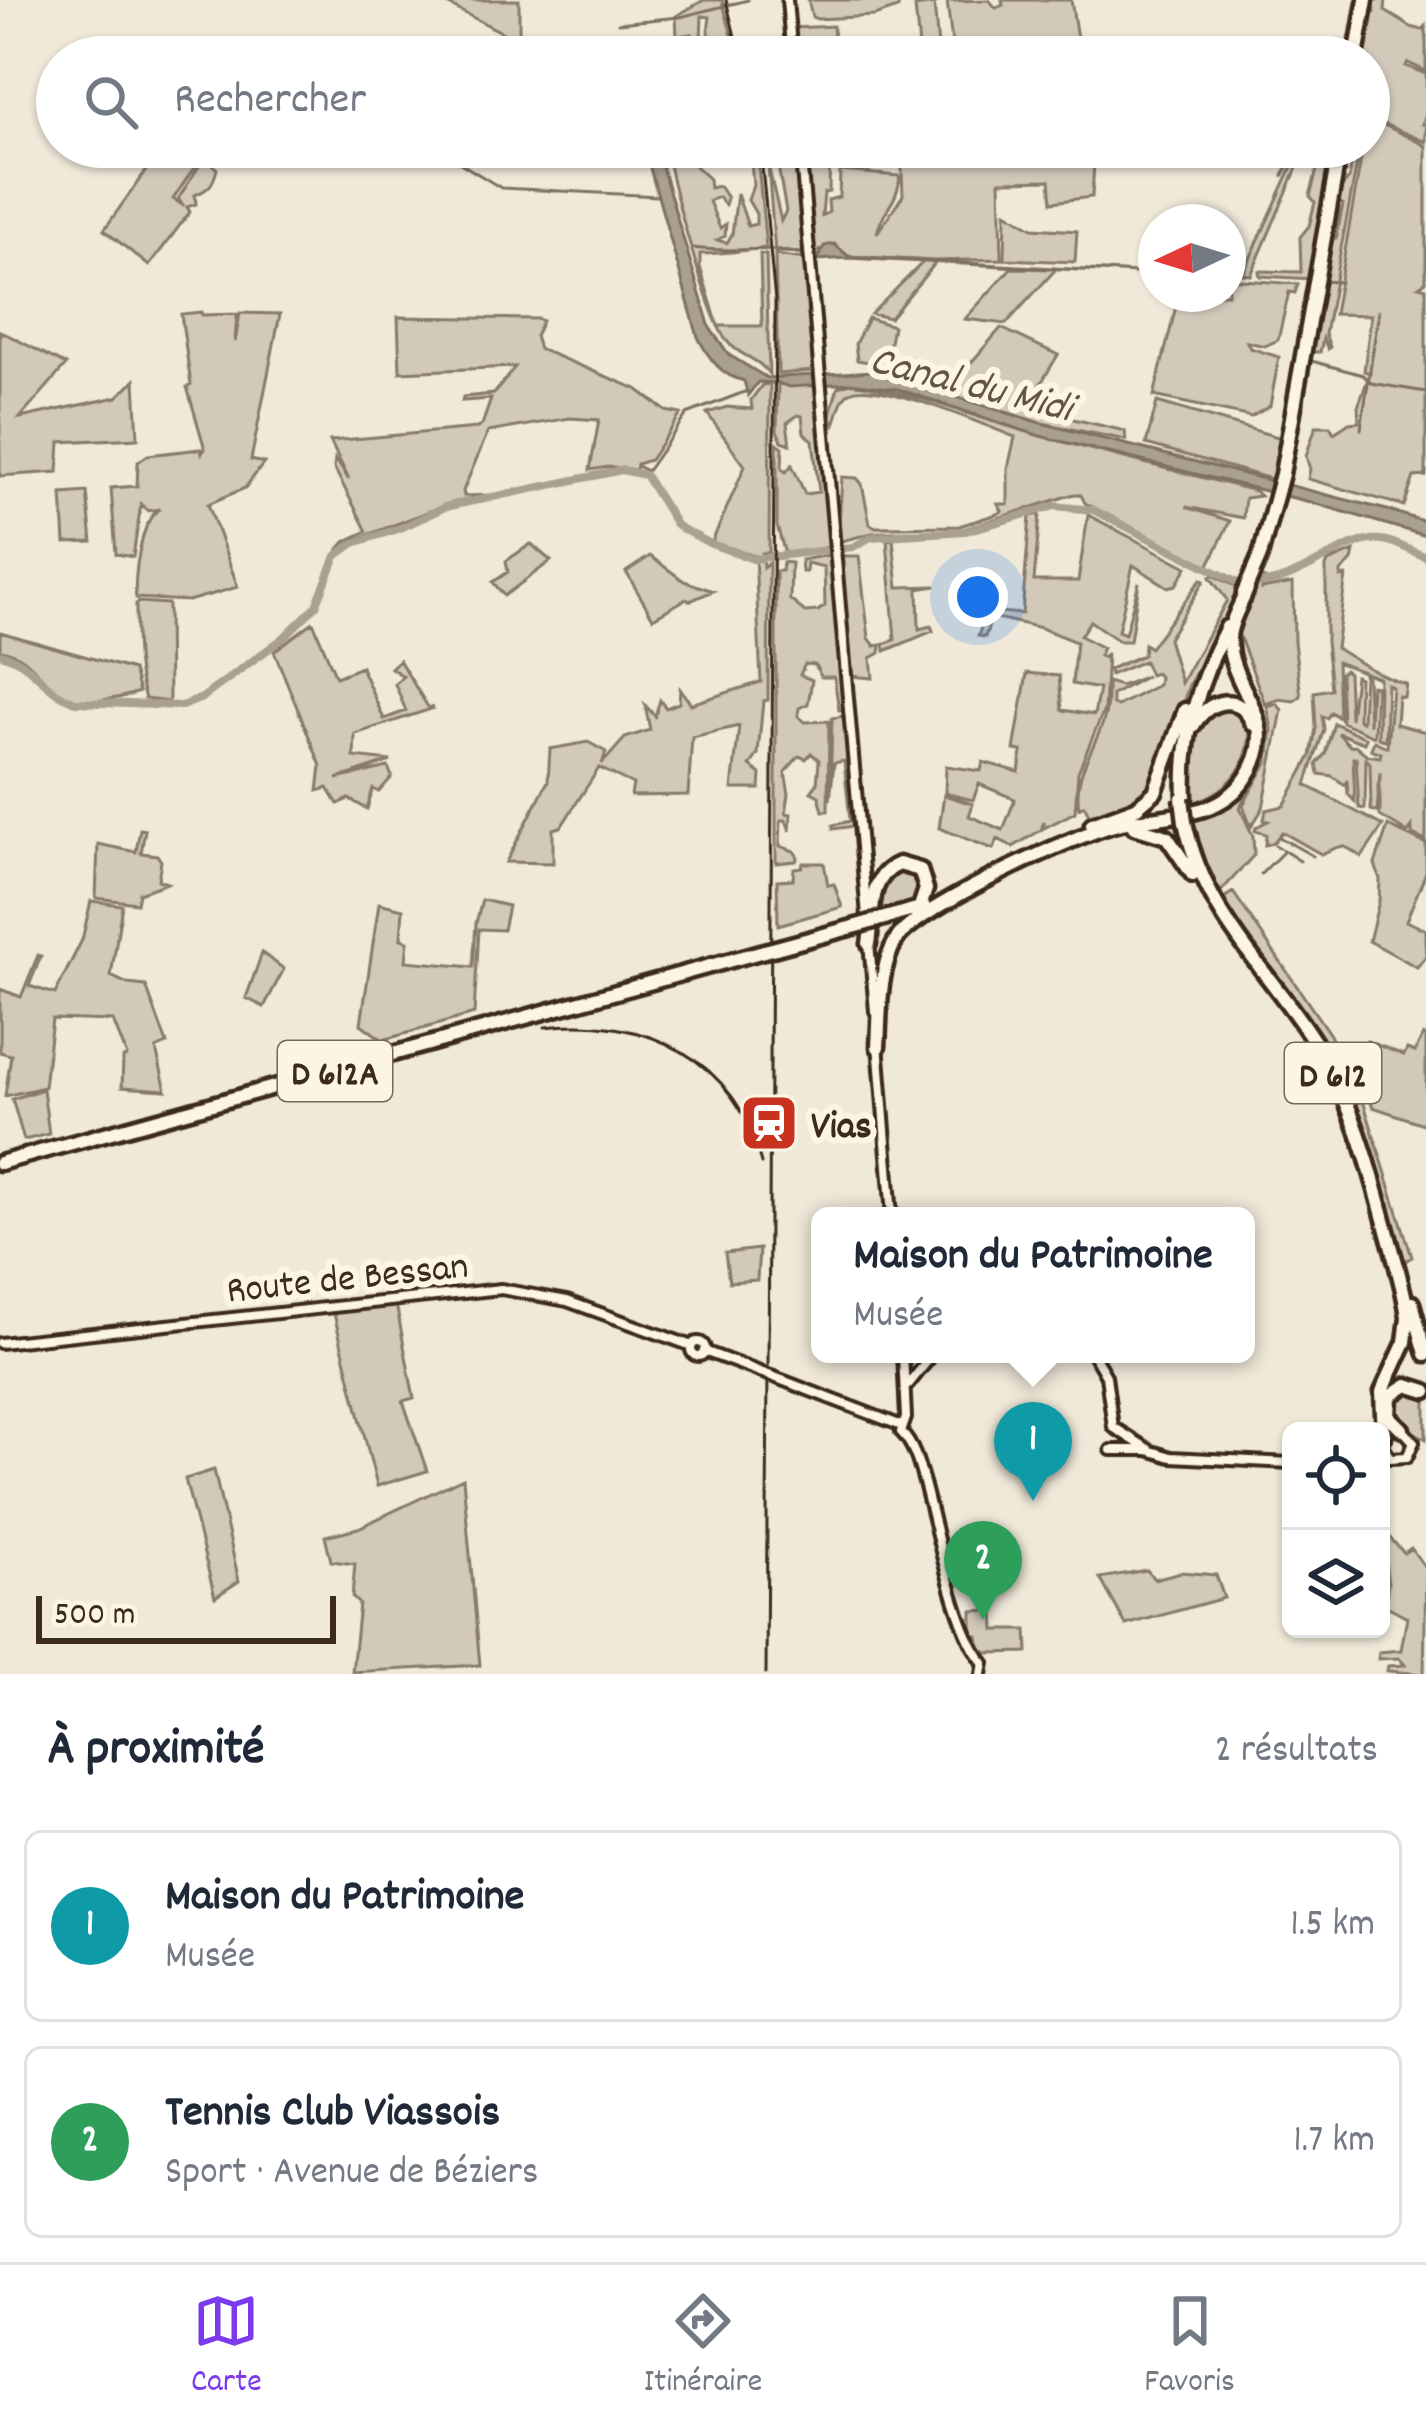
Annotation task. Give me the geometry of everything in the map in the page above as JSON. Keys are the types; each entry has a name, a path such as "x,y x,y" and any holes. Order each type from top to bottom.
{"highway":[{"path":"1359,36 1366,0"},
{"name":"D 612","path":"1098,826 1208,808 1226,800 1248,776 1259,750 1259,727 1229,643 1230,630 1276,502 1336,168"},
{"name":"D 612","path":"1183,798 1185,731 1207,662 1245,589"},
{"name":"D 612","path":"1245,589 1202,680 1187,731 1183,798 1195,863 1213,902 1313,1035 1343,1085 1364,1139 1426,1350"},
{"name":"D 612A","path":"916,908 954,898 1136,808 1155,791 1207,662"},
{"name":"D 612A","path":"0,1163 955,895 1060,838 1223,794 1243,774 1253,748 1254,729 1247,711 1228,701 1208,708 1192,728 1184,764"},
{"name":"D 612","path":"1098,826 1140,826 1167,837 1311,1036 1341,1086 1362,1140 1426,1365"},
{"path":"869,944 874,890 887,869 899,864 920,870 926,889 916,908"},
{"path":"878,1047 881,998 892,946 918,916 954,898"},
{"path":"1382,1422 1382,1392 1408,1325 1396,1264"},
{"path":"1408,1433 1389,1416 1390,1396 1407,1385 1426,1391"}],"main road":[{"path":"788,0 791,36"},
{"path":"802,168 891,1207"},
{"name":"Route de Bessan","path":"0,1343 501,1289 546,1294 692,1346 696,1355 704,1351 906,1429"},
{"path":"905,1363 906,1429 979,1666"},
{"path":"906,1386 925,1363"},
{"path":"1098,1363 1106,1376 1113,1427 1148,1450 1171,1457 1282,1463"},
{"path":"1408,1433 1410,1455"},
{"path":"1390,1434 1408,1433 1426,1446 1400,1460 1390,1459"},
{"path":"1111,1450 1148,1450"}],"shaded area":[{"path":"439,0 519,0 519,36 509,36"},
{"path":"704,0 722,0 732,36 710,36 710,17 702,16 701,36 677,36 676,16"},
{"path":"808,0 898,0 898,8 874,16 817,19 812,17"},
{"path":"989,0 996,8 1003,5 1002,0 1071,0 1077,36 951,36 947,1"},
{"path":"1374,0 1386,0 1385,11 1411,27 1423,30 1426,26 1426,71 1406,66 1426,74 1422,124 1426,124 1426,142 1390,127 1390,36 1367,36 1366,22 1375,12"},
{"path":"934,4 937,36 918,36 915,7"},
{"path":"833,26 834,36 795,36 794,28"},
{"path":"1390,128 1426,146 1426,281 1419,286 1426,288 1426,476 1414,477 1404,506 1308,479 1306,456 1316,426 1330,426 1334,433 1359,422 1358,407 1370,373 1364,371 1371,315 1334,314 1359,168 1390,168"},
{"path":"148,168 194,168 173,199 184,206 178,199 198,168 217,169 212,183 195,195 196,204 187,207 190,212 149,266 104,230"},
{"path":"650,168 662,168 710,328 729,355 767,378 872,371 1037,422 1391,511 1426,522 1426,536 1310,502 1040,436 898,389 758,382 748,395 744,381 716,365 698,337"},
{"path":"671,168 697,168 709,179 710,188 719,186 727,198 725,205 718,197 709,201 720,228 726,224 725,236 717,240 727,243 737,194 748,226 756,224 748,200 752,168 758,168 766,248 700,254 717,322 691,247"},
{"path":"768,168 781,221 786,211 779,168 798,168 804,253 775,252"},
{"path":"805,168 830,168 822,216 829,212 828,200 839,197 840,171 900,176 877,233 903,195 902,168 1094,168 1092,197 1052,202 1050,180 1000,181 1002,259 937,261 890,318 871,314 924,261 848,256 834,244 813,254"},
{"path":"1291,168 1297,168 1251,275 1246,274 1246,267"},
{"path":"1317,168 1331,168 1312,279 1260,276 1259,271 1301,272 1300,237 1309,226 1315,202 1310,196"},
{"path":"1351,168 1356,168 1325,334 1330,347 1323,339 1320,352 1307,352 1336,204 1336,240 1343,204 1335,202 1334,196 1349,179"},
{"path":"1006,212 1033,228 1077,231 1075,262 1005,259"},
{"path":"834,244 848,256 1138,273 818,260 824,246"},
{"path":"760,254 766,255 769,374 731,346 718,326 762,326"},
{"path":"775,255 805,259 813,371 778,374"},
{"path":"1011,268 1056,269 1006,324 965,319"},
{"path":"1246,280 1298,284 1295,293 1289,292 1278,340 1265,346 1247,342 1250,348 1279,357 1270,406 1251,417 1154,396 1175,312 1246,312"},
{"path":"240,313 280,314 251,460 264,463 245,488 208,504 238,587 188,601 136,598 143,535 160,509 148,511 141,504 133,557 116,554 111,488 137,486 138,462 148,455 201,449 202,453 205,449 187,387 191,385 181,314 237,314 235,342"},
{"path":"398,317 538,319 542,321 535,336 539,349 637,389 666,411 681,414 650,460 637,464 636,470 590,470 599,420 570,418 488,432 463,491 464,496 491,495 451,503 338,550 346,541 367,531 334,468 335,459 349,480 330,441 477,428 491,399 462,401 463,397 494,394 515,367 400,372"},
{"path":"868,318 893,326 886,365 857,360 855,344"},
{"path":"1001,328 1058,355 1026,408 1125,431 1126,440 1037,422 885,374 884,369 892,366 911,366 956,380"},
{"path":"0,331 66,365 20,418 117,397 135,380 138,438 60,442 58,472 0,476"},
{"path":"850,383 911,396 1260,496 1245,498 1243,518 1186,507 1230,521 1208,567 1074,494 961,530 872,533 838,542 842,477 857,478 862,484 870,524 876,527 959,526 997,514 1002,511 998,504 1008,504 1008,468 1015,437 931,405 863,389 847,395 834,425 830,414 838,387"},
{"path":"770,384 769,553 762,553 763,568 769,563 768,700 763,701 758,754 750,766 761,774 760,789 732,789 739,726 692,737 688,795 631,796 633,784 599,768 561,827 553,829 553,863 506,862 548,781 550,749 588,742 606,752 602,764 625,738 650,730 645,705 655,716 660,700 666,708 679,703 680,689 691,704 761,682 755,556 712,542 745,466 707,413 727,407 752,409 751,400 762,385"},
{"path":"778,384 815,386 830,547 785,554 777,526 777,443 783,447 782,469 786,472 792,465 805,494 819,492 813,440 804,433 802,416 787,423 790,444 777,431"},
{"path":"1157,402 1285,439 1275,480 1146,444"},
{"path":"87,492 92,542 65,543 62,494"},
{"path":"1040,514 1034,581 1078,581 1088,515 1187,567 1176,585 1168,587 1133,565 1118,631 1125,634 1139,582 1130,641 1119,641 1090,621 1080,636 1103,648 1099,656 1104,658 1107,653 1104,710 1078,772 1075,812 1044,828 1044,821 1041,830 1013,847 998,839 993,849 939,828 944,795 973,804 969,816 1003,830 1015,799 979,784 973,800 945,793 946,766 981,771 983,762 1019,772 1022,751 1014,750 1027,673 1059,676 1062,710 1094,715 1099,689 1072,684 1076,642 992,617 985,637 978,636 987,611 1022,614 1030,516"},
{"path":"893,539 898,587 936,586 918,589 919,629 931,626 933,631 885,651 884,644 895,640 887,540"},
{"path":"531,544 551,561 504,596 493,582 508,572 506,561"},
{"path":"1354,551 1341,572 1341,577 1346,576 1336,648 1406,684 1404,697 1398,696 1396,724 1426,732 1426,841 1412,835 1412,827 1408,833 1380,816 1380,772 1377,812 1371,810 1366,759 1365,809 1359,808 1356,758 1355,802 1348,794 1347,780 1345,785 1319,774 1317,764 1334,723 1366,738 1364,743 1338,733 1367,755 1380,757 1381,753 1371,749 1374,741 1387,747 1392,687 1387,684 1385,740 1378,738 1379,678 1337,662 1339,718 1331,712 1327,718 1322,716 1324,729 1306,785 1383,826 1362,857 1343,846 1321,854 1282,832 1265,845 1266,834 1255,831 1256,827 1268,821 1264,820 1266,810 1284,806 1311,756 1316,728 1314,692 1331,689 1326,567"},
{"path":"830,555 843,710 839,710 834,677 821,677 815,665 805,664 800,675 812,680 808,704 799,708 798,716 805,722 829,721 828,811 823,811 819,796 811,792 817,784 819,760 811,753 806,759 799,756 785,772 790,831 786,820 781,820 780,846 798,857 776,863 776,571 782,571 783,562 791,563 790,600 805,612 818,611 825,606 824,567 807,563 802,572 801,560"},
{"path":"650,556 684,581 713,591 686,599 653,618 626,572"},
{"path":"838,556 859,556 869,638 875,646 881,645 880,653 871,658 873,678 851,676"},
{"path":"1213,575 1240,589 1189,685 1162,767 1148,793 1091,818 1084,805 1079,808 1079,784 1105,717 1107,682 1121,686 1147,676 1112,695 1112,704 1117,706 1158,685 1159,677 1150,675 1144,661 1110,675 1109,669 1143,655 1144,644 1150,648 1201,579 1168,639 1181,683 1227,600"},
{"path":"1265,579 1262,589 1293,583 1301,696 1265,704 1239,635 1243,662 1265,716 1269,747 1265,764 1240,808 1253,836 1254,855 1216,897 1191,832 1191,816 1210,811 1261,756 1235,654 1236,622 1240,621 1240,630 1248,595"},
{"path":"139,602 168,604 169,702 145,699 137,652"},
{"path":"313,622 336,677 361,667 384,719 406,711 395,684 403,676 391,668 399,660 428,707 434,708 355,734 354,757 391,761 337,779 388,767 392,777 379,792 373,789 367,809 349,799 338,804 328,788 318,791 321,766 274,651"},
{"path":"0,632 133,670 139,692 89,701 62,695 27,662 0,650"},
{"path":"1340,673 1348,673 1350,719 1355,676 1359,678 1358,719 1362,721 1364,675 1367,677 1369,725 1371,685 1376,686 1374,736 1342,722"},
{"path":"1277,704 1282,710 1263,808 1251,827 1243,805 1268,761 1272,729 1267,706"},
{"path":"1234,706 1250,731 1240,769 1214,794 1189,804 1188,765 1197,731 1211,708"},
{"path":"844,716 854,826 833,829 833,825 850,821 844,761 834,763 830,800 832,718"},
{"path":"1388,826 1426,844 1426,872 1406,921 1426,930 1426,956 1417,967 1369,941 1379,901 1375,864"},
{"path":"140,829 145,830 141,853 157,855 161,861 158,880 167,883 139,893 137,903 96,898 98,844 136,852"},
{"path":"824,863 828,885 834,884 842,907 778,925 777,880 793,879 794,868"},
{"path":"899,868 916,872 922,891 919,901 875,917 877,889"},
{"path":"1233,892 1330,1035 1334,1044 1329,1053 1218,902"},
{"path":"482,900 508,906 503,930 479,929 474,1014 383,1040 361,1024 379,903 403,909 401,939 408,941 406,961 473,967"},
{"path":"91,901 122,905 111,976 146,986 167,1044 156,1049 166,1090 122,1087 123,1058 127,1056 113,1021 52,1019 44,1087 5,1096 11,1055 0,1052 0,989 21,997 38,955 29,986 55,994 82,940"},
{"path":"262,953 284,969 264,1007 246,998"},
{"path":"1423,1035 1426,1125 1373,1107 1350,1059 1359,1061 1367,1041 1404,1055 1407,1049 1415,1052"},
{"path":"43,1089 49,1134 24,1140 12,1099"},
{"path":"1360,1091 1412,1257 1405,1261 1355,1103 1360,1102"},
{"path":"759,1249 757,1280 729,1282 725,1253"},
{"path":"396,1304 414,1398 403,1401 427,1471 377,1486 333,1310"},
{"path":"1401,1389 1426,1396 1426,1439 1396,1422 1390,1400"},
{"path":"214,1470 239,1581 215,1597 185,1479"},
{"path":"463,1478 480,1665 352,1672 359,1604 352,1597 355,1564 331,1561 325,1536 358,1528"},
{"path":"1390,1538 1404,1553 1411,1548 1426,1569 1424,1674 1387,1671 1388,1666 1405,1665 1399,1658 1378,1659 1379,1652 1401,1650 1407,1617 1390,1608"},
{"path":"1147,1570 1154,1579 1181,1572 1216,1575 1224,1598 1126,1625 1100,1578"},
{"path":"994,1610 995,1630 1027,1630 1028,1652 987,1653 980,1648 978,1636 972,1635 972,1611"}],"waterway":[{"path":"618,23 680,17 748,0"},
{"path":"1350,36 1356,0"},
{"path":"468,168 501,188 658,196"},
{"path":"1283,176 1287,168"},
{"path":"692,248 821,255"},
{"path":"1320,281 1340,282"},
{"path":"1361,429 1379,311"},
{"path":"1308,360 1363,375 1371,383 1426,392"},
{"path":"639,467 647,471 687,414 747,391"},
{"path":"0,654 21,663 75,702 182,706 202,698 282,639 316,606 336,556 354,543 445,507 622,470 645,475 677,526 753,559 853,547 871,537 966,531 1055,506 1093,510 1240,584 1281,579 1366,541 1388,541 1426,557"},
{"path":"1279,837 1313,856"},
{"path":"1275,845 1300,861"},
{"path":"1261,874 1284,851"}],"railway":[{"path":"726,0 735,36"},
{"path":"762,168 775,301 766,1674"},
{"path":"545,1027 617,1029 651,1037 682,1052 709,1071 732,1097 749,1127 761,1164"}],"place":[{"name":"Vias","path":"769,1123"},
{"name":"Maison du Patrimoine","path":"1033,1501"},
{"name":"Tennis Club Viassois","path":"983,1620"}],"water label":[{"name":"Canal du Midi","path":"972,381"}]}
